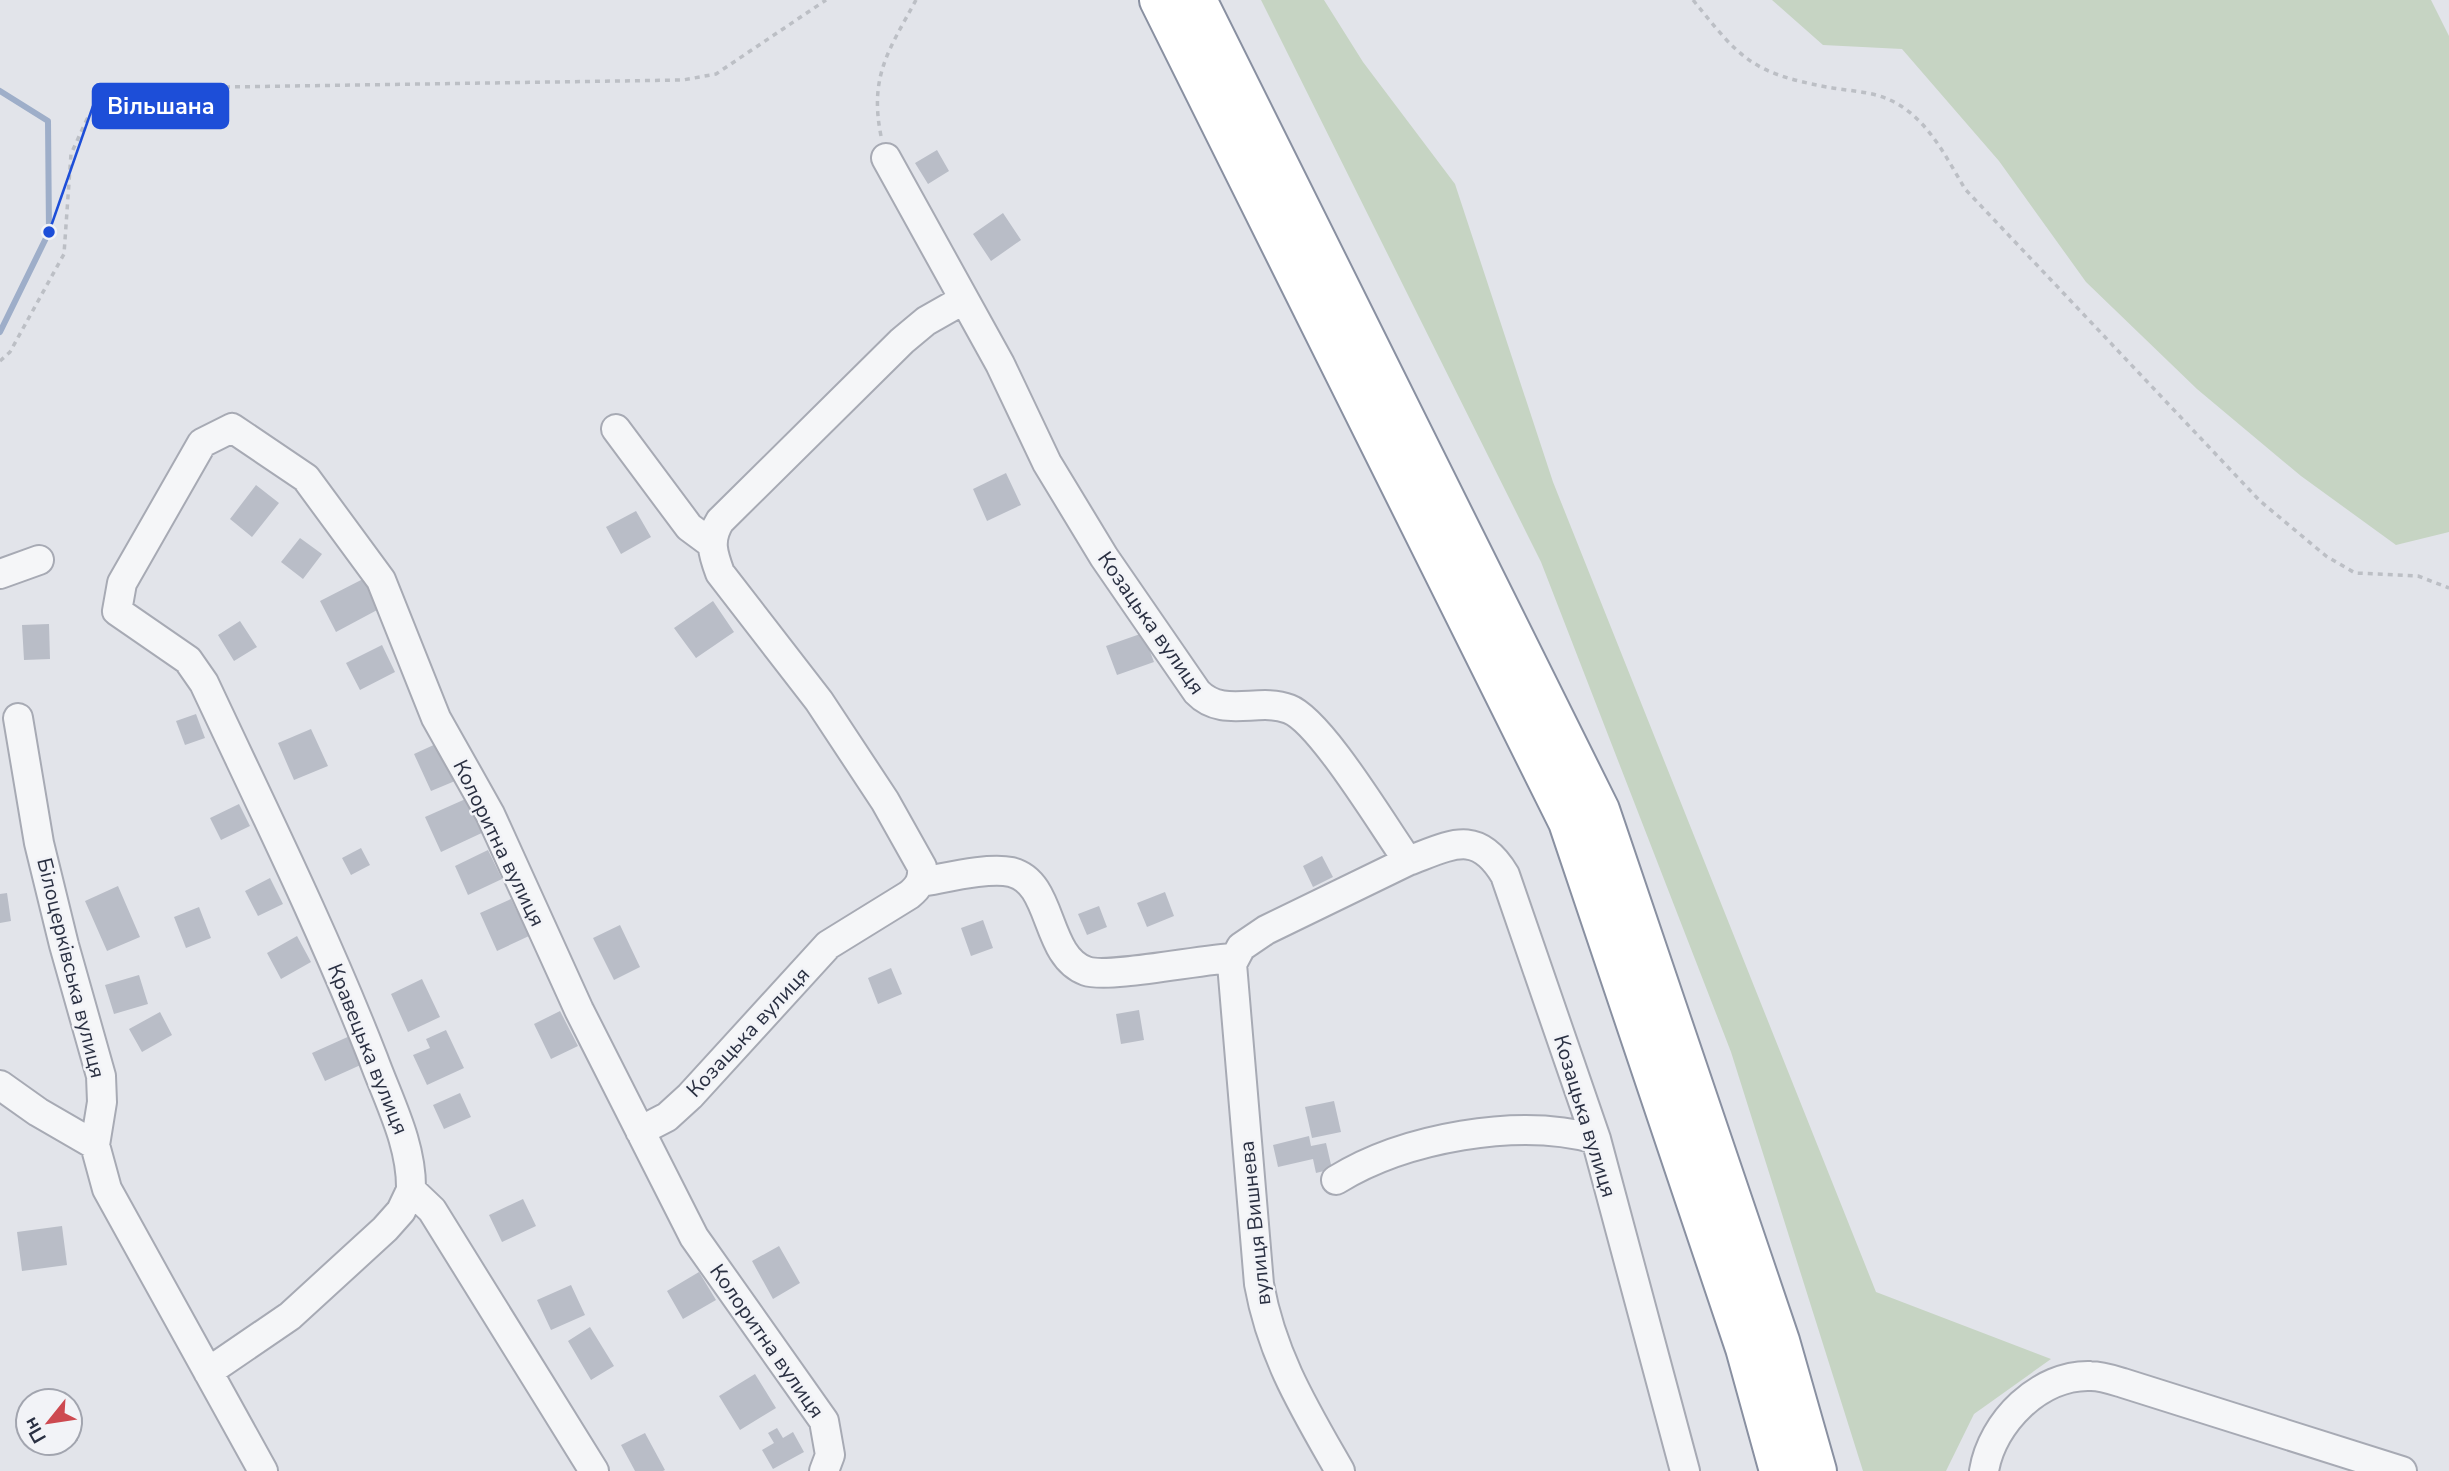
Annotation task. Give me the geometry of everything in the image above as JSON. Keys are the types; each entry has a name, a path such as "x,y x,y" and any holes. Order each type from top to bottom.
{"highway":[{"path":"1159,0 1568,822 1745,1348 1779,1471"},
{"path":"1197,0 1600,810 1780,1341 1816,1471"}],"street":[{"name":"Козацька вулиця","path":"886,158 1000,364 1047,463 1104,557 1197,692 1218,706 1266,704 1289,709 1301,716 1323,740 1408,861"},
{"path":"963,300 926,321 902,341 720,521 713,531 712,544 720,573 819,701 885,801 922,867 921,881 999,871 1013,872 1034,887 1060,949 1069,961 1086,971 1105,974 1206,959 1235,958"},
{"name":"Колоритна вулиця","path":"142,628 117,611 122,583 202,443 232,428 306,478 381,580 436,718 490,814 568,987 694,1237 824,1421 830,1455 824,1471"},
{"path":"617,429 689,527 712,544"},
{"path":"0,574 39,560"},
{"name":"Кравецька вулиця","path":"142,628 188,660 204,683 344,984 404,1138 412,1164 411,1191"},
{"name":"Білоцерківська вулиця","path":"18,718 39,843 101,1076 102,1102 95,1145 107,1189 263,1471"},
{"name":"Козацька вулиця","path":"1235,958 1241,947 1266,930 1408,861 1461,842 1479,847 1495,858 1505,875 1596,1139 1685,1471"},
{"name":"Козацька вулиця","path":"640,1131 667,1118 690,1096 828,946 909,895 921,881"},
{"name":"вулиця Вишнева","path":"1235,958 1232,964 1233,994 1259,1284 1266,1325 1285,1374 1340,1471"},
{"path":"0,1085 37,1112 95,1145"},
{"path":"1336,1180 1360,1166 1404,1150 1489,1133 1546,1129 1596,1139"},
{"path":"208,1372 290,1317 385,1229 401,1212 411,1191 432,1210 594,1471"},
{"path":"1984,1471 2002,1427 2018,1407 2037,1392 2062,1380 2091,1376 2123,1383 2402,1471"}],"path":[{"path":"0,360 10,352 64,254 71,155 87,119 123,95 160,88 683,80 716,74 826,0"},
{"path":"886,158 876,108 882,63 916,0"},
{"path":"1693,0 1741,57 1766,71 1792,80 1890,100 1916,118 1936,141 1975,199 2260,500 2326,556 2356,573 2418,576 2449,588"}],"green space":[{"path":"1261,0 1324,0 1363,62 1455,184 1553,482 1876,1292 2051,1359 1974,1414 1946,1471 1863,1471 1731,1052 1541,562"},
{"path":"1772,0 2431,0 2449,36 2449,532 2396,545 2301,476 2197,389 2086,282 1999,161 1902,49 1823,45"}],"building":[{"path":"937,150 949,171 928,184 915,163"},
{"path":"1003,213 1021,240 991,261 973,234"},
{"path":"1006,473 1021,505 987,521 973,489"},
{"path":"256,485 279,503 252,537 230,519"},
{"path":"636,511 651,537 621,554 606,527"},
{"path":"300,538 322,554 303,579 281,562"},
{"path":"363,579 379,609 336,632 320,601"},
{"path":"713,601 734,632 696,658 674,628"},
{"path":"240,621 257,647 234,661 218,635"},
{"path":"49,624 50,659 24,660 22,625"},
{"path":"1143,633 1154,662 1117,675 1106,646"},
{"path":"382,645 395,672 360,690 346,663"},
{"path":"196,714 205,738 185,745 176,721"},
{"path":"311,729 328,766 294,780 278,743"},
{"path":"438,743 455,781 431,791 414,754"},
{"path":"470,797 486,831 441,852 425,817"},
{"path":"239,804 250,826 221,840 210,818"},
{"path":"361,848 370,865 351,875 342,858"},
{"path":"488,850 502,879 468,895 455,866"},
{"path":"1322,856 1333,877 1313,887 1303,866"},
{"path":"270,878 283,904 258,916 245,891"},
{"path":"118,886 140,937 107,951 85,901"},
{"path":"1165,892 1174,916 1147,927 1137,903"},
{"path":"7,893 11,921 0,923 0,894"},
{"path":"511,899 529,936 497,951 480,913"},
{"path":"1099,906 1107,927 1087,935 1078,914"},
{"path":"199,907 211,938 186,948 174,917"},
{"path":"983,920 993,948 971,956 961,928"},
{"path":"620,925 640,967 614,980 593,938"},
{"path":"297,936 311,962 281,979 267,953"},
{"path":"891,968 902,994 878,1004 868,978"},
{"path":"139,975 148,1004 114,1014 105,985"},
{"path":"422,979 440,1017 408,1032 391,994"},
{"path":"1139,1010 1144,1040 1121,1044 1116,1014"},
{"path":"560,1011 578,1046 551,1059 534,1024"},
{"path":"160,1012 172,1035 142,1052 129,1029"},
{"path":"446,1030 464,1068 427,1085 413,1055 430,1048 426,1039"},
{"path":"352,1035 365,1063 325,1081 312,1053"},
{"path":"460,1093 471,1117 444,1129 433,1105"},
{"path":"1334,1101 1341,1132 1312,1138 1305,1107"},
{"path":"1309,1136 1311,1146 1326,1143 1332,1169 1316,1173 1313,1159 1278,1167 1273,1145"},
{"path":"523,1199 536,1226 502,1242 489,1215"},
{"path":"62,1226 67,1265 22,1271 17,1232"},
{"path":"779,1246 800,1283 773,1299 752,1261"},
{"path":"699,1272 716,1300 683,1319 667,1291"},
{"path":"571,1285 585,1315 551,1330 537,1300"},
{"path":"590,1327 614,1366 591,1380 568,1341"},
{"path":"755,1374 776,1408 740,1430 719,1396"},
{"path":"777,1428 783,1438 793,1432 804,1452 773,1469 762,1450 774,1443 768,1433"},
{"path":"645,1433 665,1470 635,1471 621,1445"}],"waterway":[{"path":"0,91 48,121 49,232 0,332"}],"place":[{"name":"Вільшана","path":"49,232"}]}
